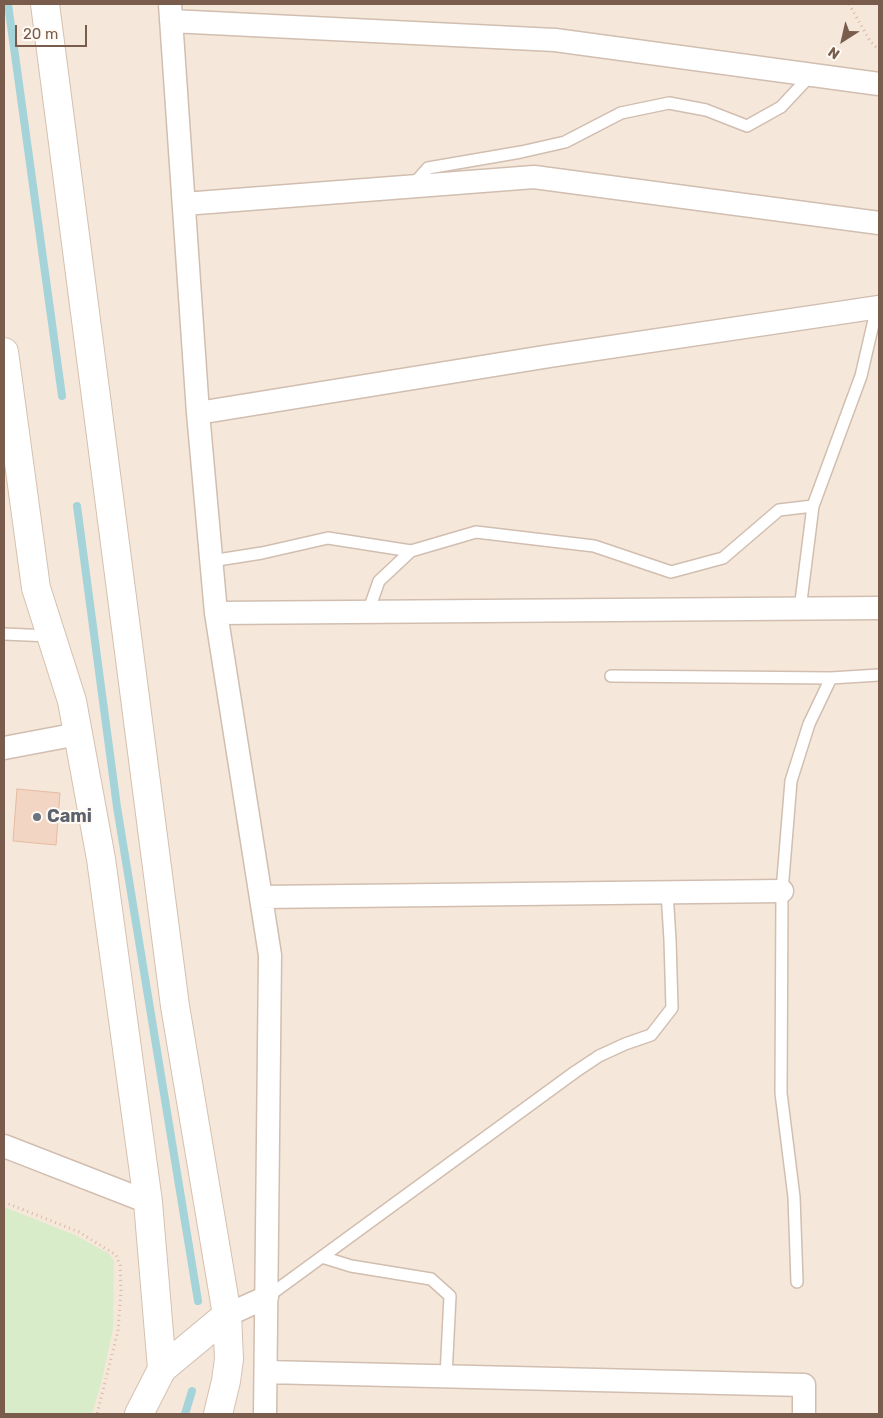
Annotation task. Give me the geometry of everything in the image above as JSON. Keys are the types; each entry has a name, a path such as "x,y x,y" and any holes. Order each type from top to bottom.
{"main road":[{"path":"45,4 175,1006 227,1316 229,1359 218,1414"},
{"path":"4,352 9,440 36,588 72,701 101,859 148,1202 162,1369"},
{"path":"139,1414 162,1369 227,1316"}],"street":[{"path":"265,1414 270,955 216,613 198,413 171,12 555,40 879,84"},
{"path":"184,204 534,178 879,223"},
{"path":"198,413 550,356 878,307"},
{"path":"216,613 879,608"},
{"path":"4,748 78,734"},
{"path":"261,897 782,892"},
{"path":"4,1146 148,1202"},
{"path":"227,1316 267,1297"},
{"path":"266,1372 804,1385 804,1414"}],"lane":[{"path":"411,187 428,168 521,152 565,142 621,113 669,103 706,110 747,126 781,107 811,75"},
{"path":"800,609 813,506 861,376 878,307"},
{"path":"211,561 262,553 328,538 411,551 476,532 594,546 671,572 723,558 779,510 813,506"},
{"path":"368,612 379,581 411,551"},
{"path":"4,634 50,636"},
{"path":"611,676 831,678 879,675"},
{"path":"797,1282 794,1197 781,1092 782,892 791,781 809,724 831,678"},
{"path":"267,1297 575,1072 599,1056 651,1035 672,1008 670,940 666,892"},
{"path":"322,1257 351,1266 431,1279 450,1296 446,1376"}],"path":[{"path":"849,4 870,41 879,50"},
{"path":"4,1202 79,1232 116,1254 120,1265 118,1331 106,1385 97,1414"}],"shaded area":[{"path":"4,4 879,4 879,1414 4,1414"}],"green space":[{"path":"4,1207 75,1235 109,1254 114,1261 113,1329 102,1380 92,1414 4,1414"}],"building":[{"name":"Cami","path":"17,789 60,793 56,845 13,841"}],"waterway":[{"path":"8,4 62,396"},
{"path":"77,506 117,807 198,1301"},
{"path":"185,1414 192,1391"}],"place":[{"name":"Cami","path":"37,817"}]}
